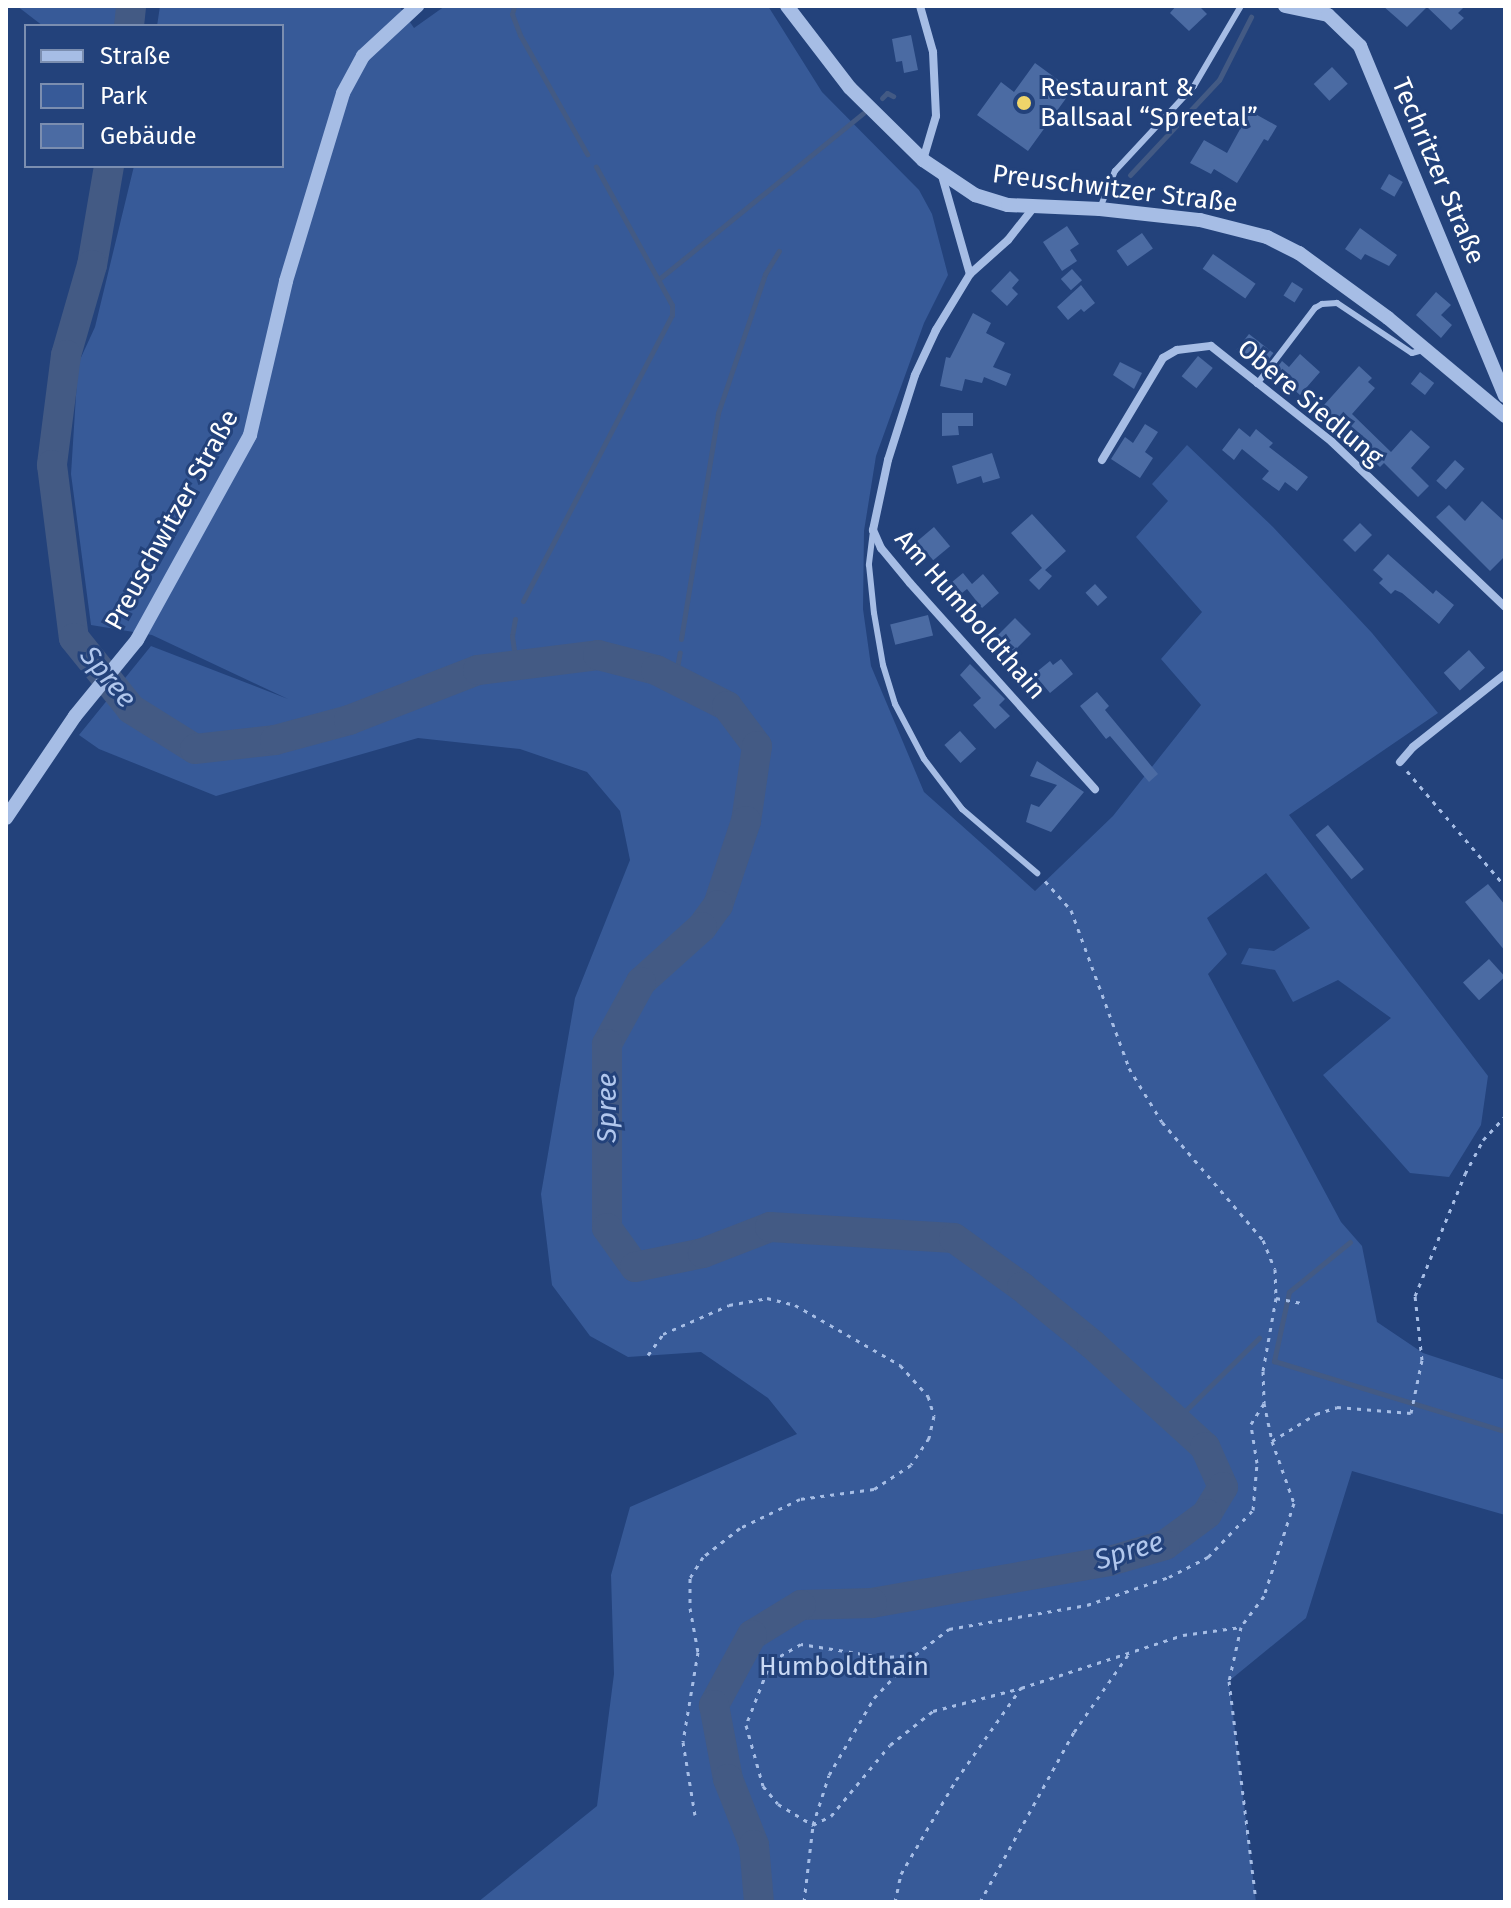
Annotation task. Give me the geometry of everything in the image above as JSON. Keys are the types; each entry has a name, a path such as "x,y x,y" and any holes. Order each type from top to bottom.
{"street":[{"name":"Preuschwitzer Straße","path":"6,818 75,716 137,640 250,435 289,270 343,93 363,56 417,6"},
{"name":"Preuschwitzer Straße","path":"787,6 826,60 942,176 991,201 1200,220 1267,237 1299,253 1363,299 1505,416"},
{"path":"920,6 933,52 936,116 923,160"},
{"name":"Techritzer Straße","path":"1285,6 1328,15 1349,32 1363,53 1505,396"},
{"path":"942,176 970,274"},
{"name":"Am Humboldthain","path":"1034,207 1017,230 970,274 953,298 915,375 888,460 873,530 881,548 910,583 1095,789"},
{"name":"Obere Siedlung","path":"1102,460 1163,358 1177,350 1211,346 1256,385 1332,442 1505,607"},
{"path":"1400,762 1413,747 1505,674"}],"lane":[{"path":"1100,209 1115,171 1194,86 1241,6"},
{"path":"1256,385 1315,308 1322,304 1337,303 1412,353 1423,350"},
{"path":"873,530 869,565 874,613 883,665 895,704 924,759 962,809 1037,873"}],"path":[{"path":"1400,762 1505,886"},
{"path":"1037,873 1071,910 1129,1068 1162,1122 1263,1240 1275,1269 1276,1298 1263,1371 1264,1403 1272,1441 1294,1503 1264,1596 1241,1627 1229,1681 1256,1902"},
{"path":"1272,1441 1316,1414 1337,1407 1411,1413 1422,1360 1415,1296 1465,1174 1483,1140 1505,1116"},
{"path":"648,1355 663,1334 729,1305 767,1298 795,1305 900,1365 928,1396 934,1416 929,1438 911,1465 874,1489 800,1499 740,1528 703,1557 690,1578 690,1608 698,1652 683,1742 695,1815"},
{"path":"1276,1298 1302,1303"},
{"path":"804,1902 813,1825 829,1775 874,1698 915,1655 949,1629 1087,1605 1169,1577 1208,1557 1253,1510 1257,1463 1251,1424 1264,1403"},
{"path":"813,1825 831,1816 890,1745 933,1711 1021,1688 1183,1635 1241,1627"},
{"path":"813,1825 778,1804 763,1786 746,1725 771,1661 801,1644 882,1657 915,1655"},
{"path":"980,1902 1074,1732 1128,1655"},
{"path":"895,1902 901,1874 948,1794 1021,1688"}],"green space":[{"path":"17,6 118,6 117,24 40,24"},
{"name":"Humboldthain","path":"160,6 399,6 414,28 445,6 768,6 822,92 919,190 932,214 948,275 924,323 876,456 864,531 863,609 871,666 924,792 1035,891 1113,816 1201,705 1161,659 1202,612 1136,537 1168,501 1152,484 1187,445 1273,527 1372,633 1438,713 1289,815 1488,1076 1481,1125 1449,1177 1410,1173 1323,1075 1391,1018 1338,980 1293,1002 1275,970 1241,964 1249,948 1274,951 1310,928 1266,873 1207,918 1227,954 1208,974 1341,1222 1362,1246 1377,1322 1423,1353 1505,1380 1505,1515 1352,1471 1306,1618 1229,1681 1256,1902 478,1902 597,1806 614,1674 611,1575 630,1507 797,1434 768,1398 701,1352 628,1357 590,1336 552,1285 541,1194 575,998 630,860 620,811 587,772 520,749 418,738 216,796 99,749 79,735 151,646 288,699 152,635 91,625 71,474 78,364 95,327 134,168 284,168 284,24 157,24"}],"building":[{"path":"1176,6 1199,6 1207,14 1189,31 1170,13"},
{"path":"1383,6 1465,6 1458,13 1464,18 1451,30 1427,7 1407,27"},
{"path":"911,35 918,70 904,73 902,61 896,62 892,39"},
{"name":"Restaurant & Ballsaal “Spreetal”","path":"1035,63 1072,90 1028,151 977,115 1001,82 1014,92"},
{"path":"1332,67 1348,84 1329,101 1314,84"},
{"path":"1250,111 1277,126 1268,141 1264,139 1237,183 1214,169 1211,174 1190,163 1204,140 1227,153"},
{"path":"1389,174 1403,182 1394,197 1380,189"},
{"path":"1067,226 1079,244 1070,250 1077,261 1062,271 1043,242"},
{"path":"1360,228 1397,255 1389,266 1365,254 1361,260 1345,249"},
{"path":"1142,233 1153,249 1128,266 1117,251"},
{"path":"1213,254 1256,284 1245,299 1203,269"},
{"path":"1072,269 1082,280 1071,290 1061,279"},
{"path":"1010,271 1019,280 1012,288 1018,294 1007,306 991,291"},
{"path":"1292,282 1303,289 1295,302 1284,296"},
{"path":"1081,285 1095,303 1068,320 1057,307"},
{"path":"1436,292 1451,305 1441,315 1452,325 1441,338 1416,315"},
{"path":"973,313 991,323 986,333 1005,343 993,367 1011,374 1006,386 984,377 982,383 965,379 962,391 940,386 946,357 950,358"},
{"path":"1249,334 1273,353 1261,369 1237,350"},
{"path":"1300,354 1320,372 1300,395 1274,372 1282,361 1289,367"},
{"path":"1198,356 1213,368 1196,388 1182,376"},
{"path":"1120,362 1142,373 1134,389 1113,375"},
{"path":"1359,366 1372,378 1368,382 1375,388 1352,414 1391,452 1411,430 1430,447 1411,468 1429,486 1418,497 1384,463 1380,467 1327,415 1330,411 1324,405"},
{"path":"1420,372 1434,383 1425,395 1411,384"},
{"path":"942,413 973,413 973,426 958,426 959,435 942,436"},
{"path":"1145,424 1158,432 1145,452 1153,458 1140,478 1111,459 1125,437 1133,443"},
{"path":"1239,428 1250,437 1256,429 1273,443 1269,447 1308,477 1297,491 1285,482 1279,491 1262,479 1269,471 1242,449 1234,460 1222,450"},
{"path":"992,453 1000,478 983,483 981,476 957,484 952,466"},
{"path":"1455,460 1465,469 1446,490 1436,481"},
{"path":"1482,501 1505,522 1505,556 1490,571 1436,517 1449,505 1465,521"},
{"path":"1032,514 1066,551 1045,570 1052,576 1039,590 1029,580 1042,568 1011,533"},
{"path":"1360,523 1372,535 1355,552 1343,540"},
{"path":"934,527 950,546 933,560 917,541"},
{"path":"1388,554 1433,594 1436,590 1454,605 1439,624 1402,593 1395,590 1391,594 1379,583 1383,579 1373,570"},
{"path":"963,573 972,584 983,574 999,593 982,608 967,589 962,593 952,582"},
{"path":"1095,584 1107,597 1098,606 1085,593"},
{"path":"928,615 933,635 895,645 890,624"},
{"path":"1015,618 1031,634 1009,656 995,642 990,643"},
{"path":"1469,650 1485,668 1460,691 1444,673"},
{"path":"1061,659 1073,674 1050,693 1034,674 1050,661 1053,665"},
{"path":"970,664 1005,699 999,705 1010,716 995,729 973,705 981,698 960,675"},
{"path":"1097,692 1109,706 1105,710 1158,774 1149,782 1110,736 1106,739 1080,706"},
{"path":"960,731 976,749 960,763 944,745"},
{"path":"1037,761 1084,792 1051,832 1026,822 1031,804 1039,807 1057,785 1030,776"},
{"path":"1328,825 1364,869 1351,879 1316,835"},
{"path":"1488,884 1505,905 1505,951 1465,902"},
{"path":"1489,959 1505,977 1479,1000 1463,982"}],"waterway":[{"name":"Spree","path":"129,24 131,6"},
{"path":"514,6 512,14 520,35 587,154"},
{"path":"1130,175 1219,80 1251,17"},
{"path":"882,98 887,93 893,96"},
{"path":"659,279 863,113"},
{"path":"523,601 672,315 672,305 596,167"},
{"name":"Spree","path":"109,168 92,265 66,355 52,465 74,638 131,709 195,749 275,740 349,720 478,670 598,655 656,670 727,706 757,746 746,821 718,905 702,927 641,982 607,1044 607,1228 635,1267 703,1253 770,1227 954,1238 1022,1287 1092,1344 1205,1447 1223,1487 1207,1514 1165,1545 1110,1561 872,1603 801,1605 752,1635 714,1705 728,1779 754,1845 759,1902"},
{"path":"681,639 718,413 765,274 779,251"},
{"path":"515,619 512,636 516,663"},
{"path":"675,679 680,652"},
{"path":"1350,1242 1289,1292 1274,1361 1505,1431"},
{"path":"1176,1420 1259,1338"}],"place":[{"name":"Restaurant & Ballsaal “Spreetal”","path":"1024,103"}]}
